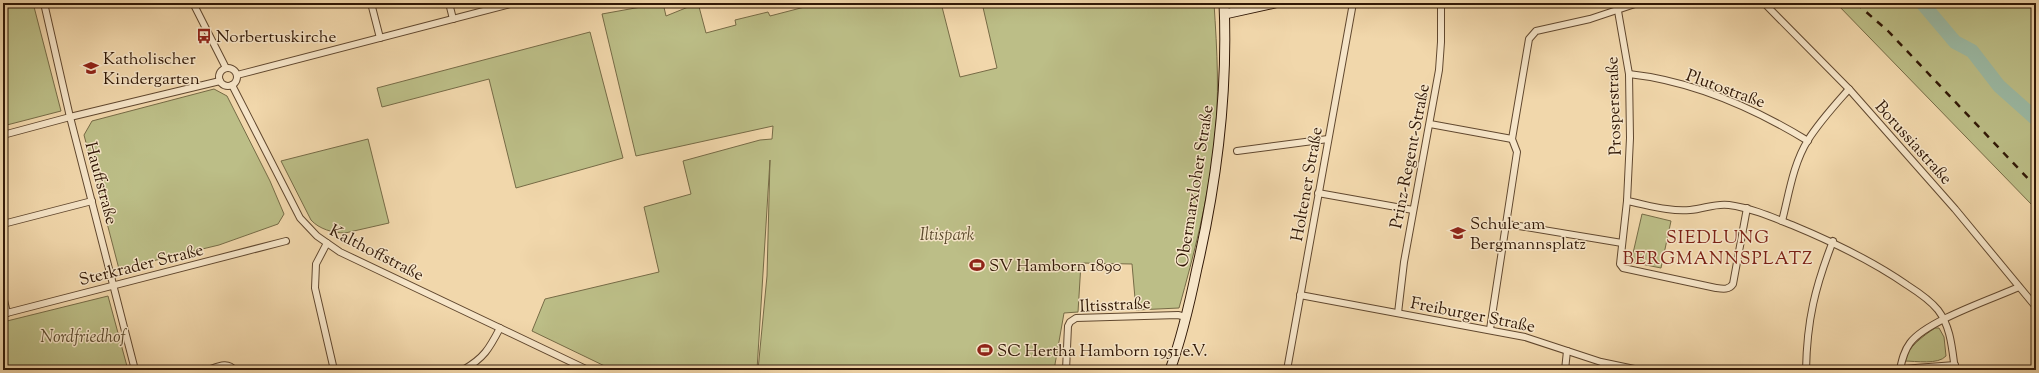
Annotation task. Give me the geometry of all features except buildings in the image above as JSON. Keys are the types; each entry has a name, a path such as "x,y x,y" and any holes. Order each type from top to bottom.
{"street":[{"name":"Hauffstraße","path":"44,3 70,117 135,370"},
{"path":"194,3 226,68"},
{"path":"371,3 380,38"},
{"path":"449,3 453,19"},
{"path":"237,75 514,3"},
{"name":"Obermarxloher Straße","path":"1170,370 1186,317 1204,237 1218,153 1224,99 1224,3"},
{"path":"1225,14 1275,3"},
{"name":"Holtener Straße","path":"1287,370 1353,3"},
{"name":"Prinz-Regent-Straße","path":"1398,313 1413,210 1439,70 1441,3"},
{"path":"1490,329 1517,152 1512,139 1529,39 1536,31 1590,19 1618,11 1638,3"},
{"name":"Borussiastraße","path":"1764,3 1849,89 1955,209 2036,307"},
{"name":"Prosperstraße","path":"1618,11 1629,74 1630,138 1627,201 1620,264 1623,268 1725,289 1730,288 1733,284 1747,208"},
{"path":"226,68 232,68 237,75 237,81 232,85 226,86 220,81 220,74 226,68"},
{"name":"Plutostraße","path":"1629,74 1686,87 1743,106 1779,123 1808,141"},
{"path":"3,135 70,117 220,81"},
{"name":"Kalthoffstraße","path":"232,85 300,218 317,236 340,252 584,369"},
{"path":"1782,221 1788,193 1808,141 1827,114 1849,89"},
{"path":"1430,124 1512,139"},
{"path":"1237,151 1328,139"},
{"path":"1318,193 1413,210"},
{"path":"3,224 92,201"},
{"path":"1627,201 1681,210 1692,210 1712,205 1728,205 1747,208 1833,241 1884,269 1916,291 1937,308 1944,320 1951,340 1955,367 1889,370"},
{"path":"1507,224 1622,243"},
{"name":"Sterkrader Straße","path":"5,313 286,241"},
{"path":"1806,370 1812,307 1817,282 1833,241"},
{"path":"327,244 316,264 315,288 334,370"},
{"path":"1900,369 1905,351 1909,344 1928,328 2019,287"},
{"name":"Freiburger Straße","path":"1300,295 1490,329 1525,337 1601,362 1639,370"},
{"path":"3,296 5,313"},
{"name":"Iltisstraße","path":"1066,370 1068,326 1070,322 1076,318 1178,315 1186,317"},
{"path":"463,370 484,356 490,350 500,328"},
{"path":"1565,370 1567,351"},
{"path":"208,370 231,366 234,370"}],"green space":[{"path":"3,3 33,3 61,111 3,126"},
{"name":"Iltispark","path":"663,3 666,16 698,3 706,33 736,25 735,20 768,12 770,16 820,3 941,3 960,77 997,68 982,3 1214,3 1217,56 1217,110 1214,145 1204,207 1179,308 1136,310 1132,264 1081,263 1078,312 1064,313 1054,370 758,370 767,276 770,160 757,370 613,370 532,331 545,299 659,272 644,207 691,194 683,161 760,140 772,139 773,126 636,156 602,14"},
{"path":"1836,3 2036,3 2036,210 2032,205"},
{"path":"590,32 623,158 516,188 489,79 382,107 377,88"},
{"path":"214,89 227,96 270,181 284,214 278,224 219,245 119,269 84,135 92,121"},
{"path":"368,139 389,223 345,233 331,231 318,226 311,220 281,161"},
{"path":"1642,214 1671,221 1661,268 1631,262"},
{"name":"Nordfriedhof","path":"108,296 128,370 3,370 3,322"},
{"path":"1935,328 1939,328 1944,337 1946,356 1938,361 1932,362 1904,361 1912,347 1921,338"}],"waterway":[{"path":"1922,3 1955,42 1972,51 1999,86 2036,119"}],"railway":[{"path":"1856,3 1888,31 2036,187"}],"place":[{"name":"Norbertuskirche","path":"204,36"},
{"name":"Katholischer Kindergarten","path":"91,68"},
{"name":"Schule am Bergmannsplatz","path":"1458,233"},
{"name":"SV Hamborn 1890","path":"977,265"},
{"name":"SC Hertha Hamborn 1951 e.V.","path":"985,350"}],"district":[{"name":"SIEDLUNG BERGMANNSPLATZ","path":"1718,247"}]}
